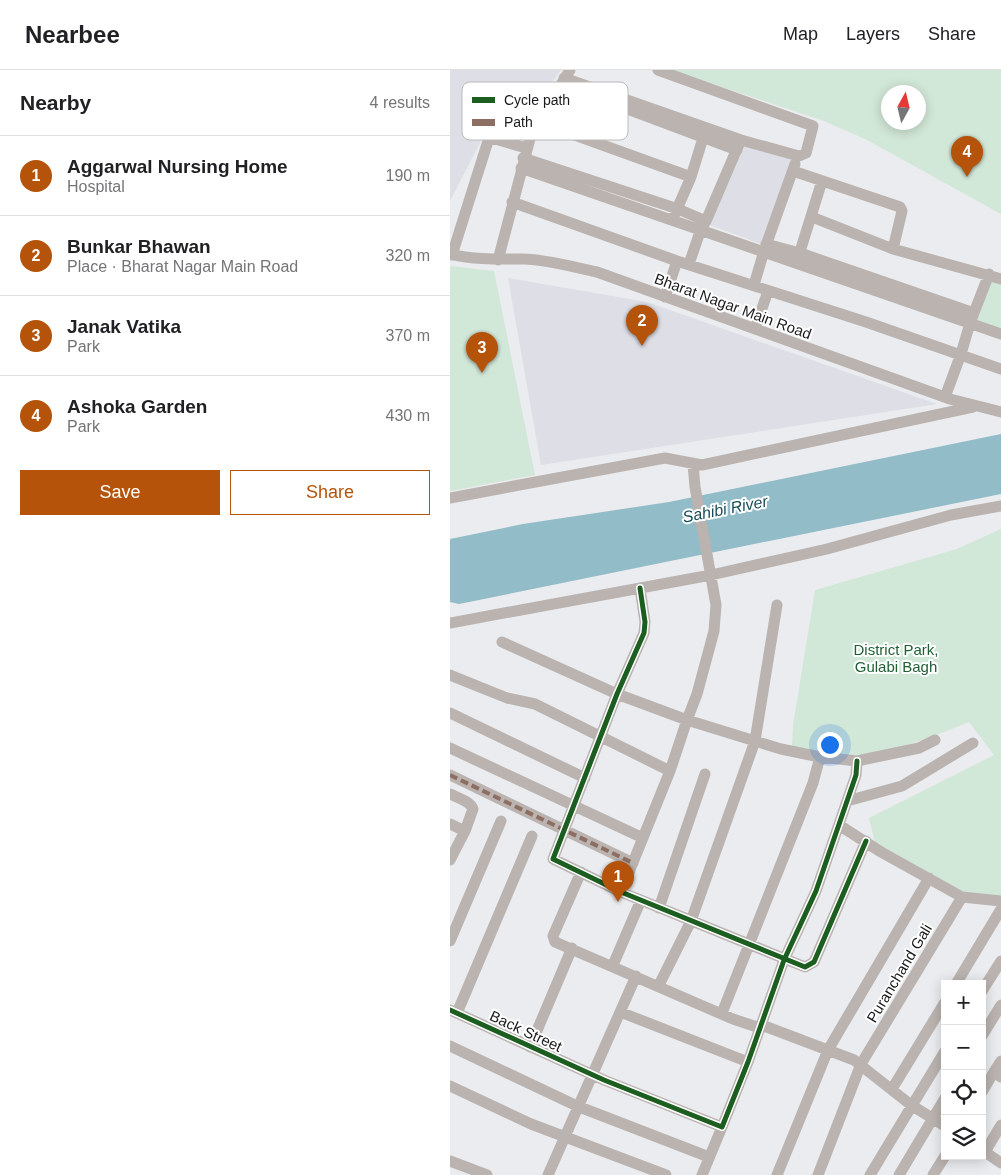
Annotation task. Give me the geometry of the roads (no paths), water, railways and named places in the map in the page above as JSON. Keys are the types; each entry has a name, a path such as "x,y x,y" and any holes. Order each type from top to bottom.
{"street":[{"path":"628,105 703,138 799,156 803,156 806,153 813,126 658,70"},
{"path":"565,77 578,82"},
{"path":"628,102 739,145"},
{"path":"675,214 691,176 703,138"},
{"path":"451,255 489,140"},
{"path":"495,140 524,158 765,247 972,318 1001,334"},
{"path":"498,260 530,140"},
{"path":"590,140 691,176"},
{"path":"665,297 704,225 739,145"},
{"path":"754,285 765,247 799,156"},
{"path":"793,171 902,208 893,249"},
{"path":"798,258 822,182"},
{"path":"512,202 754,285 768,292 866,322 1001,369"},
{"path":"812,217 893,249 989,274 1001,279"},
{"name":"Bharat Nagar Main Road","path":"451,255 498,260 526,259 597,272 945,397 1001,412"},
{"path":"945,397 989,274"},
{"path":"755,329 768,292"},
{"path":"450,498 665,458 702,465 976,406"},
{"path":"621,892 670,771 697,694 714,631 716,605 695,487 693,464"},
{"path":"450,623 711,575 827,549 951,515 1001,506"},
{"path":"640,588 645,622 644,633 617,694 554,859 621,892 805,967 814,962 866,841"},
{"path":"658,985 691,921 754,742 777,605"},
{"path":"502,642 617,694 687,720 781,749 820,757 857,761 919,748 935,740"},
{"path":"450,675 507,698 535,704 670,771"},
{"path":"450,713 585,778"},
{"path":"847,801 902,786 973,743"},
{"path":"450,748 643,838"},
{"path":"722,1013 813,783 820,757"},
{"path":"702,1175 748,1062 784,960 816,891 856,775 857,761"},
{"path":"659,908 704,774"},
{"path":"450,775 633,863"},
{"path":"450,794 472,806 472,814 450,860"},
{"path":"450,941 501,821"},
{"path":"450,824 465,831"},
{"path":"839,825 881,852 962,896 1001,901"},
{"path":"454,1011 532,836"},
{"path":"581,872 553,936 556,942 733,1019 760,1027 767,1027 854,1060 911,1105 941,1123"},
{"path":"777,1175 828,1050 929,878"},
{"name":"Puranchand Gali","path":"818,1175 860,1064 962,896"},
{"path":"612,966 641,900"},
{"path":"958,980 1001,909"},
{"path":"530,1047 572,948"},
{"path":"986,986 1001,962"},
{"path":"548,1175 591,1074 636,976"},
{"path":"986,1029 1001,1005"},
{"path":"892,1089 941,1009"},
{"name":"Back Street","path":"454,1011 591,1074 722,1127"},
{"path":"620,1012 748,1062"},
{"path":"450,1046 577,1106 709,1157"},
{"path":"870,1175 941,1057"},
{"path":"986,1088 998,1074 1001,1061"},
{"path":"450,1086 531,1124 666,1175"},
{"path":"899,1175 941,1105"},
{"path":"986,1147 1001,1125"},
{"path":"986,1153 1001,1163"},
{"path":"933,1175 942,1160"},
{"path":"450,1161 487,1175"}],"water":[{"name":"Sahibi River","path":"1001,434 1001,494 459,604 450,602 450,539 523,524 669,502"}],"place":[{"name":"Ashoka Garden","path":"967,177"},
{"name":"Bunkar Bhawan","path":"642,346"},
{"name":"Janak Vatika","path":"482,373"},
{"name":"Aggarwal Nursing Home","path":"618,902"}],"park label":[{"name":"District Park, Gulabi Bagh","path":"896,658"}]}
